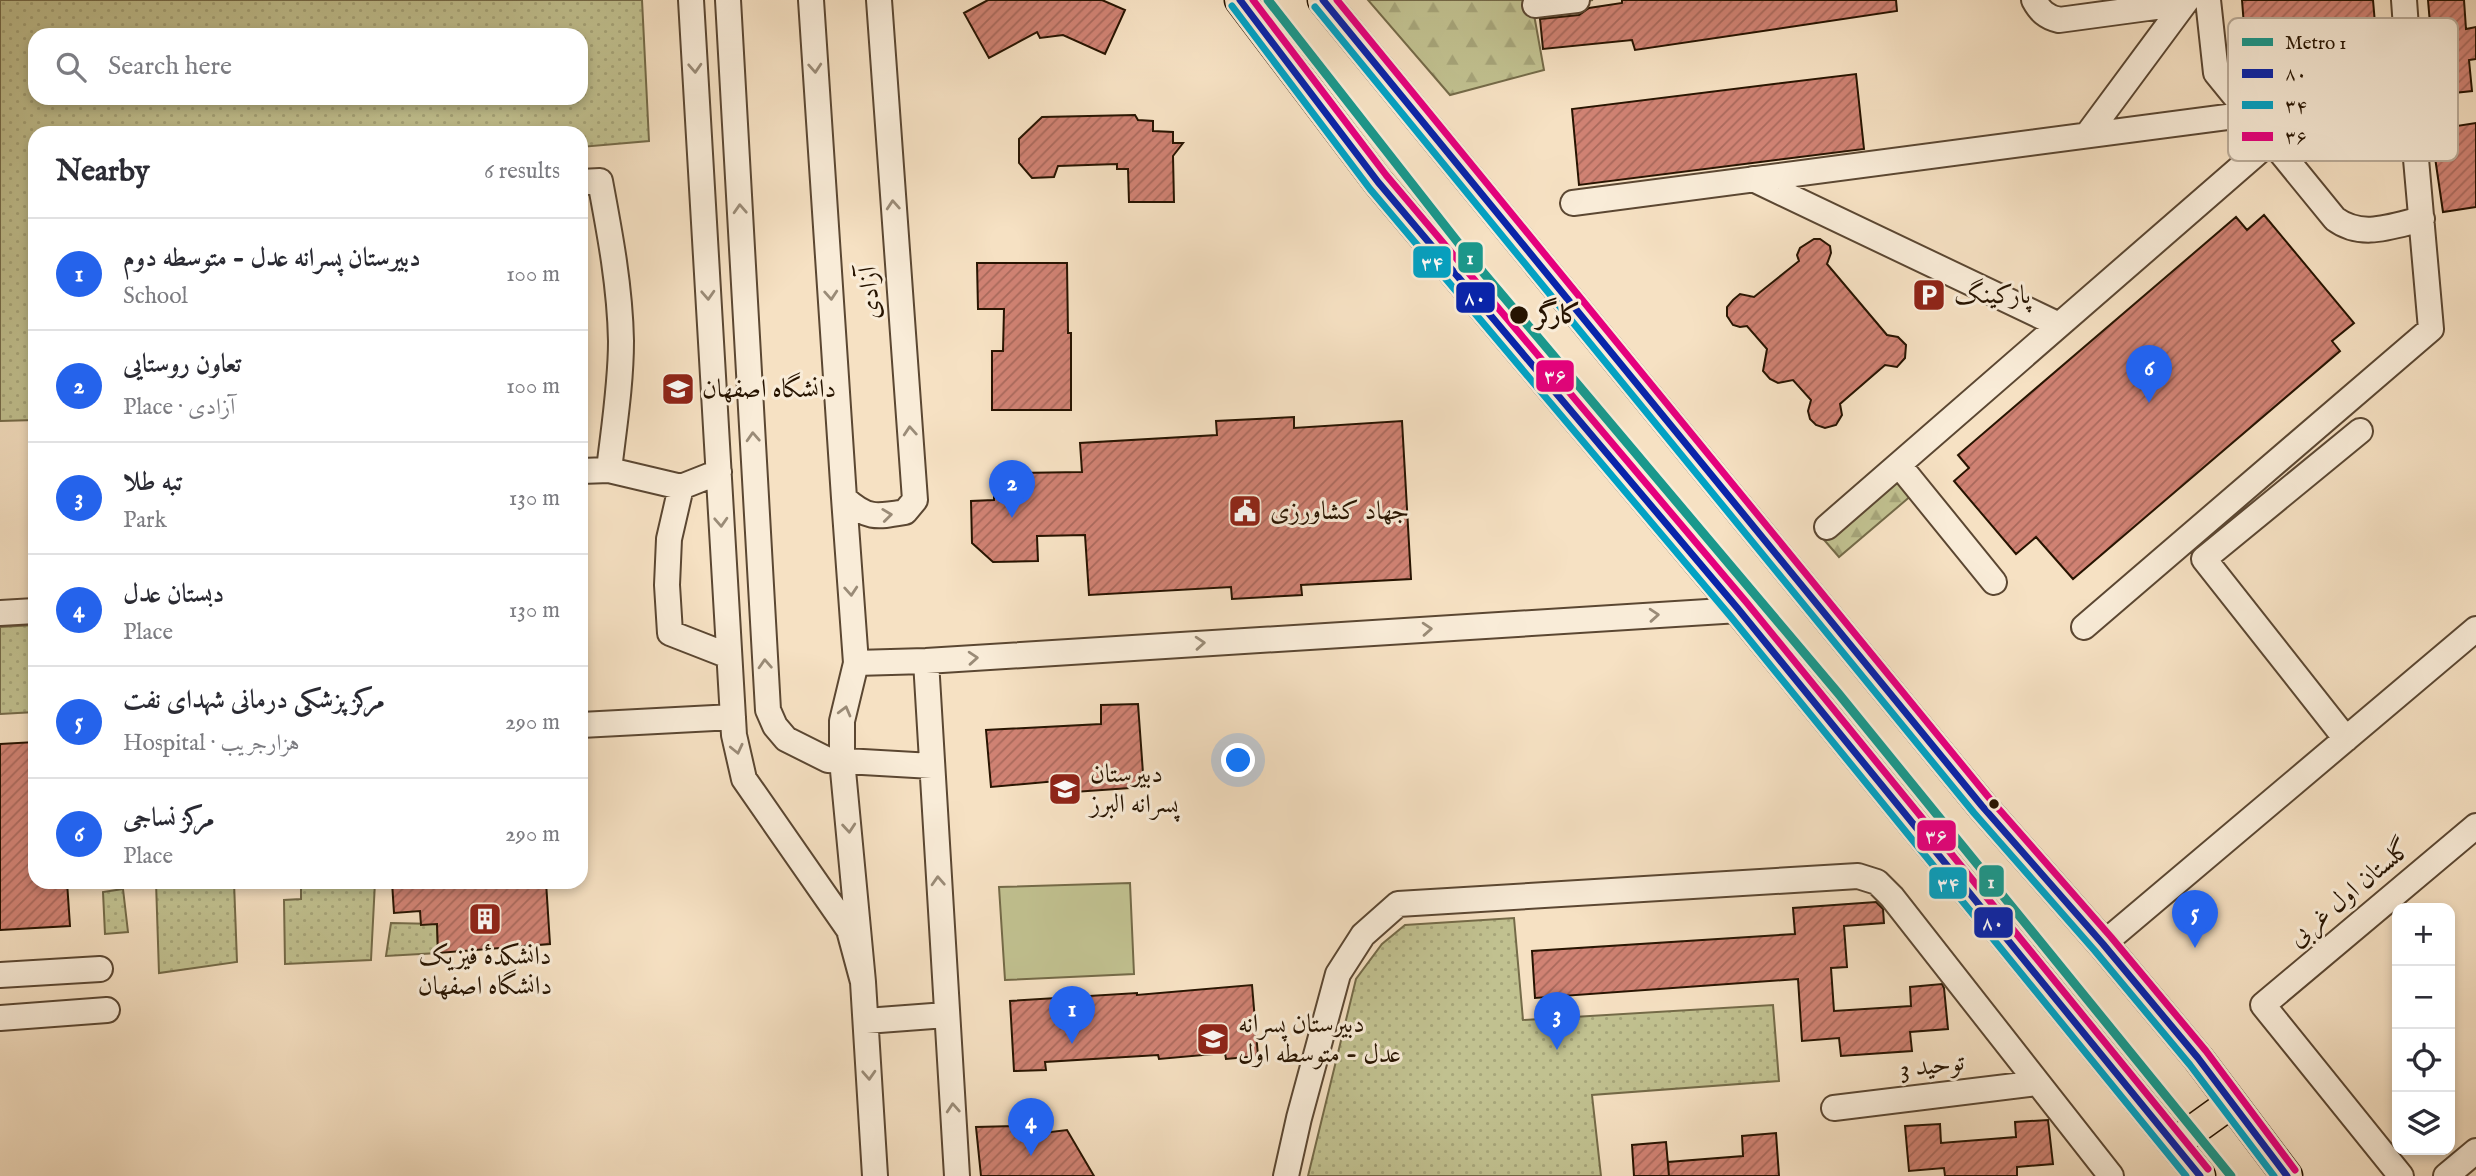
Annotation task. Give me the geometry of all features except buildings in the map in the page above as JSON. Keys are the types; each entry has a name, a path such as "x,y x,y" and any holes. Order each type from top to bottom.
{"main road":[{"path":"1240,0 1378,182 1739,610 2200,1176"},
{"path":"1323,0 1982,806 2198,1058 2287,1176"},
{"path":"2174,1144 2231,1103"}],"street":[{"path":"691,0 734,735 744,779 849,930 863,982 875,1176"},
{"path":"728,0 768,710 775,726 786,739 828,760 932,766"},
{"name":"آزادی","path":"811,0 856,663 842,721 842,760 863,982"},
{"name":"آزادی","path":"844,498 860,512 878,517 905,512 915,499 879,0"},
{"path":"1535,5 1577,0"},
{"path":"2034,0 2049,18 2059,20 2193,1"},
{"path":"2404,0 2405,18"},
{"path":"2193,1 2216,73 2228,87"},
{"path":"2087,135 2193,1"},
{"path":"1573,203 2228,117"},
{"path":"1828,527 2248,161"},
{"path":"2289,161 2335,219 2344,226 2363,231 2422,219"},
{"path":"2084,627 2431,329 2416,161"},
{"path":"1752,179 2059,325"},
{"path":"588,182 600,181 613,247 621,341 619,390 609,470"},
{"path":"2346,739 2204,559 2360,431"},
{"path":"1899,465 1994,582"},
{"path":"588,471 609,470 681,486 719,472"},
{"path":"681,486 669,539 667,585 670,633 729,656"},
{"path":"856,663 926,661 1739,610"},
{"path":"0,613 28,611"},
{"path":"2103,944 2476,629"},
{"path":"926,661 957,1176"},
{"path":"588,725 733,717"},
{"name":"گلستان اول غربی","path":"2401,1176 2263,1005 2476,826"},
{"path":"1286,1176 1338,974 1363,935 1398,904 1858,876 1877,882 1892,897 2110,1176"},
{"path":"0,975 100,969"},
{"path":"0,1018 107,1010"},
{"path":"866,1021 946,1015"},
{"name":"توحید 3","path":"1833,1108 2038,1083"},
{"path":"2446,1176 2476,1151"}],"green space":[{"path":"0,0 642,0 649,141 588,146 588,126 28,126 28,420 0,421"},
{"path":"1368,0 1593,0 1533,9 1544,70 1450,95"},
{"path":"1899,465 1919,489 1839,557 1819,534"},
{"path":"28,625 28,712 0,714 0,627"},
{"path":"1130,883 1134,974 1005,980 999,887"},
{"path":"123,889 128,932 105,934 103,892"},
{"path":"156,889 234,889 237,962 159,973"},
{"path":"301,889 375,889 371,960 285,964 284,900 301,899"},
{"path":"1514,918 1523,1020 1773,1005 1779,1081 1592,1095 1601,1176 1308,1176 1356,979 1382,944 1405,925"},
{"path":"391,923 437,924 438,953 386,956"}],"metro line":[{"name":"1","path":"1268,0 1460,245 1838,693 2231,1176"}],"transit line":[{"name":"۸۰","path":"1240,0 1378,182 1739,610 2200,1176"},
{"name":"۳۶","path":"1253,0 1386,175 1747,603 2208,1169"},
{"name":"۸۰","path":"1323,0 1982,806 2198,1058 2287,1176"},
{"name":"۳۶","path":"1337,0 1990,799 2206,1051 2295,1170"},
{"name":"۳۴","path":"1232,6 1370,189 1731,617 2186,1176"},
{"name":"۳۴","path":"1315,7 1974,813 2190,1065 2274,1176"}],"place":[{"name":"پارکینگ","path":"1929,295"},
{"name":"کارگر","path":"1519,315"},
{"name":"دانشگاه اصفهان","path":"678,389"},
{"name":"مرکز نساجی","path":"2149,403"},
{"name":"جهاد کشاورزی","path":"1245,511"},
{"name":"تعاون روستایی","path":"1012,518"},
{"name":"دبیرستان پسرانه البرز","path":"1065,789"},
{"name":"دانشکدهٔ فیزیک دانشگاه اصفهان","path":"485,919"},
{"name":"مرکز پزشکی درمانی شهدای نفت","path":"2195,948"},
{"name":"دبیرستان پسرانه عدل - متوسطه اول","path":"1213,1039"},
{"name":"دبیرستان پسرانه عدل - متوسطه دوم","path":"1072,1044"},
{"name":"تبه طلا","path":"1557,1050"},
{"name":"دبستان عدل","path":"1031,1156"}]}
